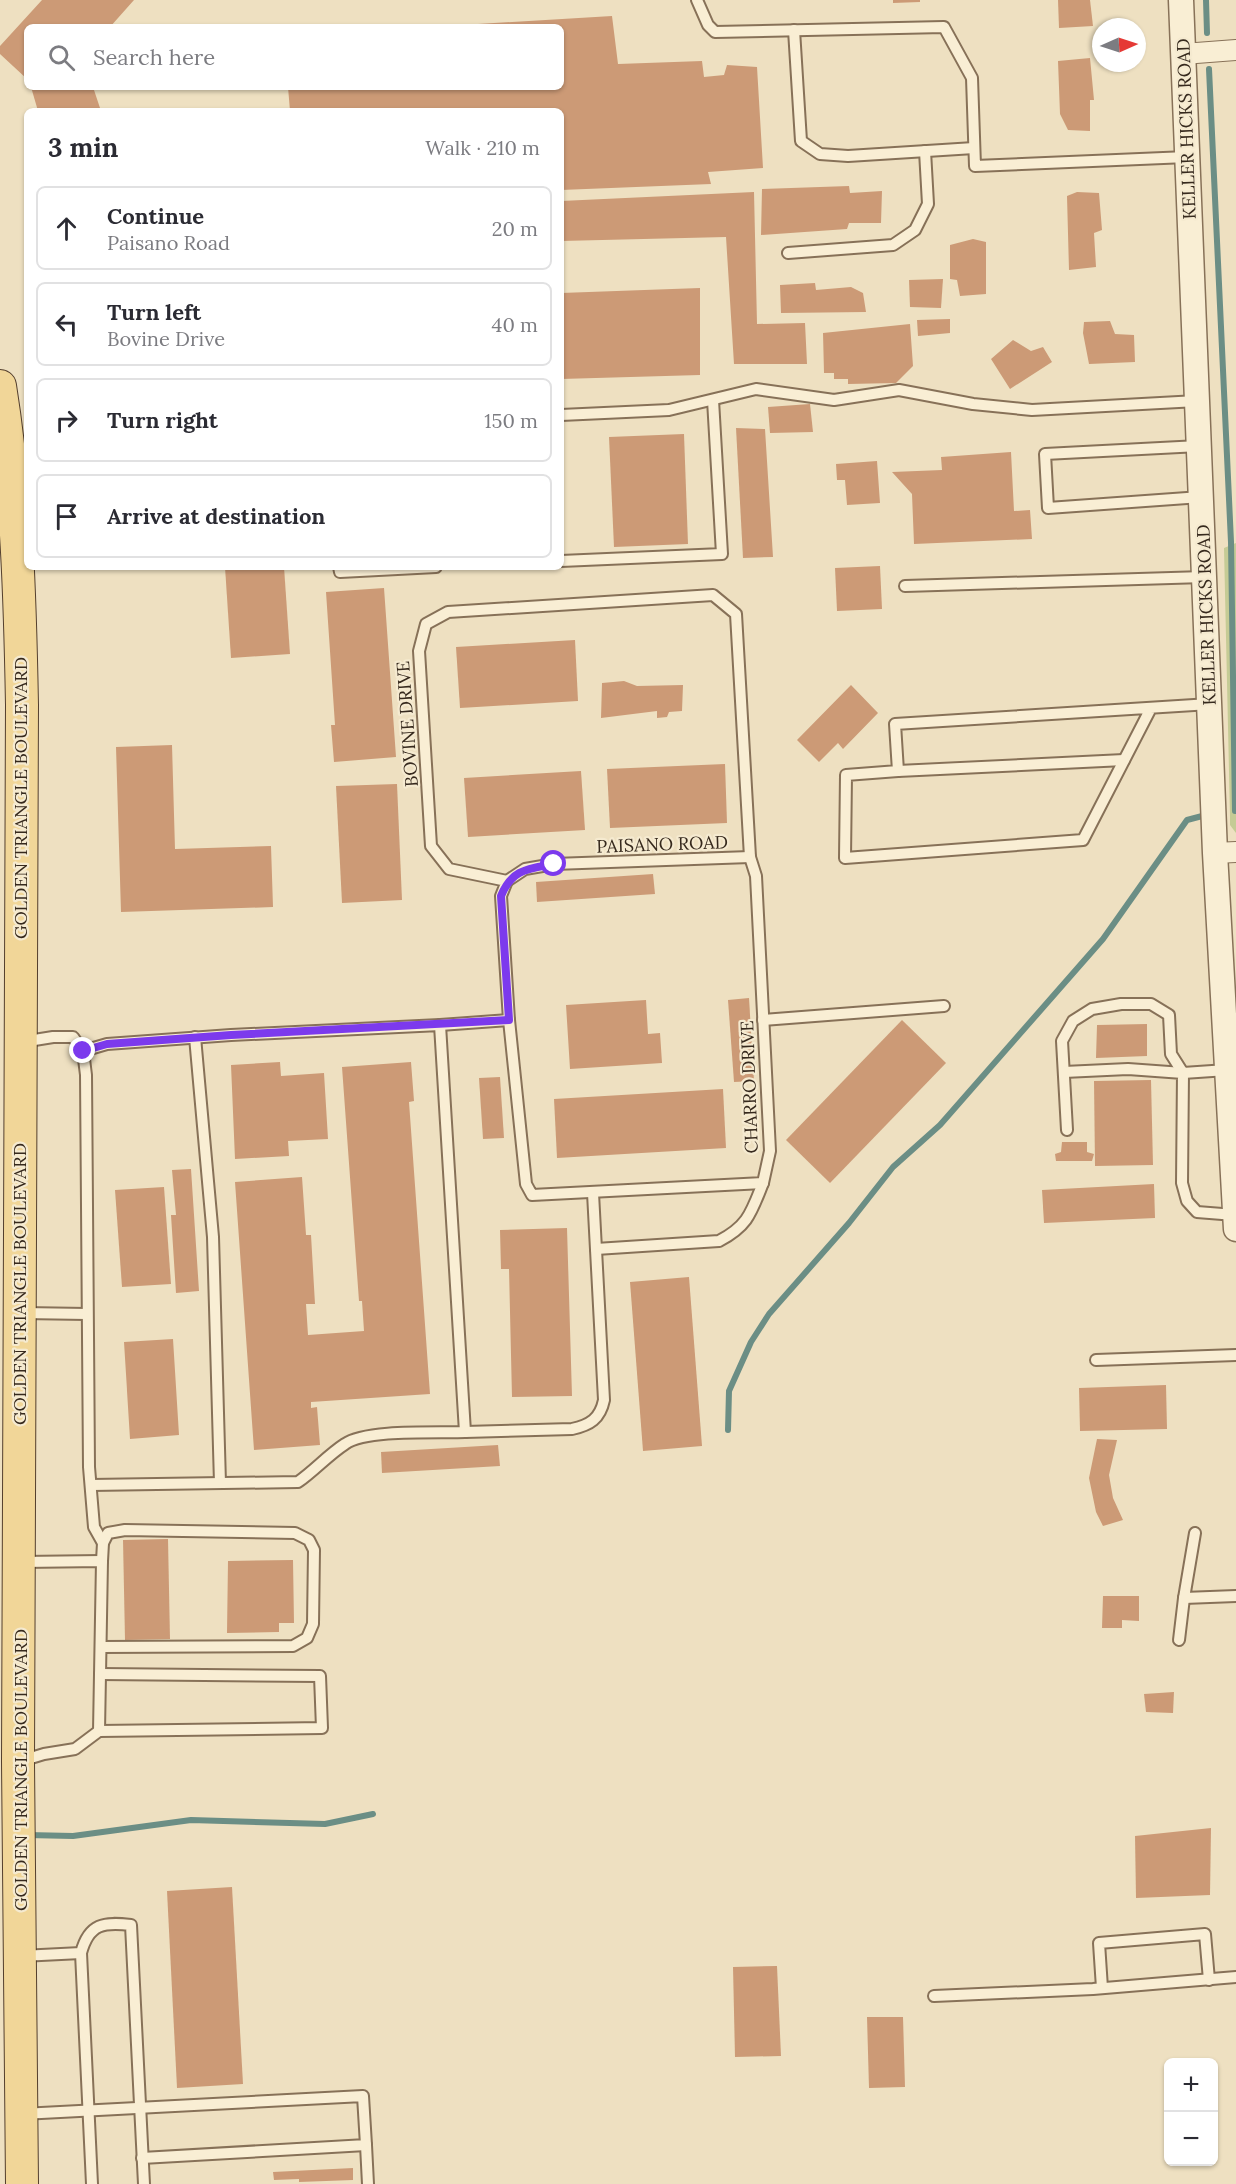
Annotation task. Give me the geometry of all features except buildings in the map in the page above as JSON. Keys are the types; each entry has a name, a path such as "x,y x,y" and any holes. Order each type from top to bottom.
{"main road":[{"name":"GOLDEN TRIANGLE BOULEVARD","path":"0,386 10,447 19,566 21,739 9,1043 20,1313 19,1562 12,1772 21,1916 11,2120 22,2184"},
{"path":"6,2184 5,2140 11,2120"}],"street":[{"name":"KELLER HICKS ROAD","path":"1182,0 1210,704 1226,853 1227,1070 1236,1229"},
{"path":"1183,54 1236,50"}],"lane":[{"path":"697,0 708,25 715,32 944,27 972,78 975,166 1188,156"},
{"path":"794,30 801,141 820,154 848,156 974,148"},
{"path":"788,253 892,245 915,230 928,204 925,151"},
{"path":"564,416 669,410 756,389 834,400 898,390 973,404 1032,410 1197,401"},
{"path":"564,561 722,554 713,400"},
{"path":"1199,446 1045,454 1048,508 1201,497"},
{"path":"339,570 339,572 378,570"},
{"path":"905,586 1205,577"},
{"name":"BOVINE DRIVE","path":"507,881 449,869 431,846 418,651 426,624 448,612 713,595 736,614 750,857"},
{"path":"898,771 895,724 1210,704"},
{"path":"1124,760 846,775 845,858 1083,840 1151,708"},
{"name":"PAISANO ROAD","path":"507,881 525,869 554,864 750,857"},
{"name":"CHARRO DRIVE","path":"596,1249 719,1242 733,1234 749,1220 763,1183 770,1151 756,876 750,857"},
{"path":"507,881 501,896 509,1020 526,1184 532,1195 763,1183"},
{"path":"1067,1130 1062,1041 1073,1021 1092,1009 1151,1004 1169,1015 1171,1054 1183,1073 1182,1183 1187,1201 1197,1212 1235,1215"},
{"path":"763,1020 944,1006"},
{"path":"83,1051 107,1044 195,1037 509,1020"},
{"path":"440,1025 465,1432"},
{"path":"9,1043 52,1037 73,1037 83,1051 86,1075 87,1314 91,1485 94,1527 103,1543"},
{"path":"195,1037 213,1237 220,1483"},
{"path":"1064,1072 1128,1069 1183,1073 1227,1070"},
{"path":"91,1485 297,1482 318,1468 346,1443 378,1435 572,1429 587,1426 597,1418 604,1400 593,1193"},
{"path":"20,1313 87,1314"},
{"path":"1095,1360 1236,1355"},
{"path":"99,1731 102,1561 103,1543 108,1533 125,1530 295,1533 309,1540 314,1550 313,1624 307,1638 293,1646 101,1647"},
{"path":"1179,1640 1195,1533"},
{"path":"19,1562 102,1561"},
{"path":"1184,1598 1236,1596"},
{"path":"12,1772 44,1754 75,1749 99,1731 322,1728 320,1676 100,1674"},
{"path":"92,2184 81,1953 85,1936 109,1923 131,1925 144,2184"},
{"path":"1102,1988 1099,1943 1205,1934 1209,1980"},
{"path":"20,1956 81,1953"},
{"path":"934,1996 1102,1988 1236,1977"},
{"path":"11,2120 89,2110 363,2096 368,2184"},
{"path":"142,2158 366,2145"}],"green space":[{"path":"1236,543 1236,833 1230,825 1224,548"}],"waterway":[{"path":"1206,0 1207,33"},
{"path":"1209,69 1231,542 1235,811"},
{"path":"728,1430 729,1391 751,1342 769,1314 849,1223 893,1167 940,1125 1103,939 1187,820 1206,815"},
{"path":"27,1835 73,1836 191,1820 325,1824 373,1814"}],"route":[{"path":"83,1051 107,1044 509,1020 501,896 507,881 525,869 554,864"}]}
